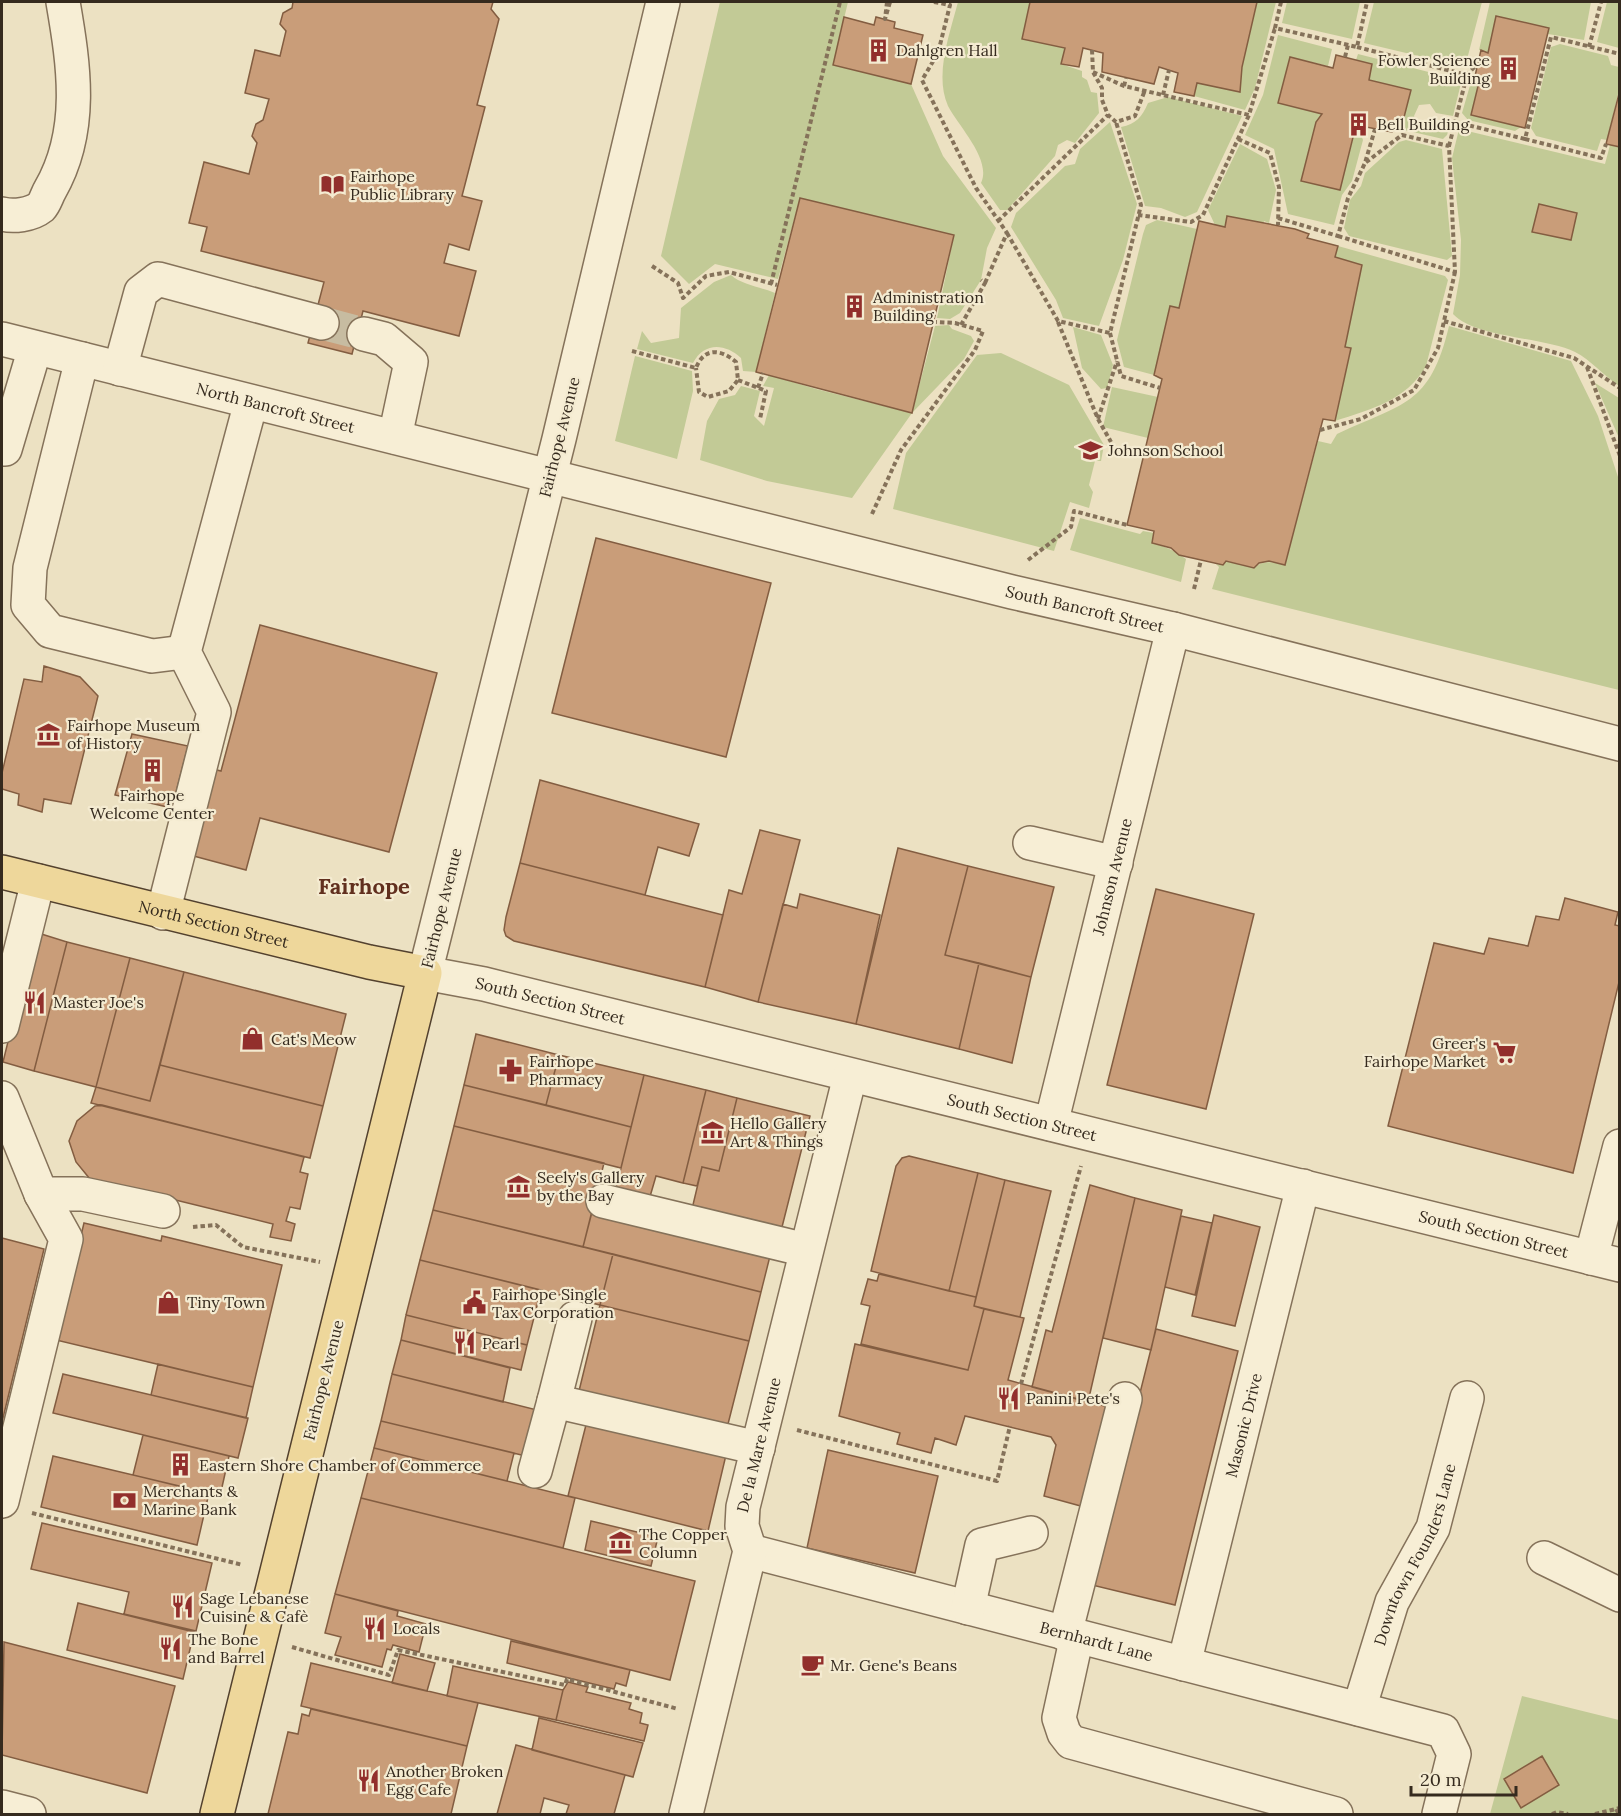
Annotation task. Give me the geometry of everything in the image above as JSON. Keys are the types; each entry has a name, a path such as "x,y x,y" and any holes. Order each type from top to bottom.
{"main road":[{"name":"North Section Street","path":"2,872 163,913 424,973"},
{"name":"Fairhope Avenue","path":"217,1815 424,973"}],"street":[{"path":"2,214 14,217 41,207 61,172 73,131 74,62 63,2"},
{"name":"Fairhope Avenue","path":"424,973 550,476 663,2"},
{"path":"120,369 141,292 158,279 322,323"},
{"path":"364,334 384,339 411,362 395,437"},
{"name":"North Bancroft Street","path":"2,339 550,476"},
{"path":"3,453 35,348"},
{"path":"82,359 30,568 28,605 50,631 152,656 184,652"},
{"path":"163,913 214,712 184,652 251,402"},
{"name":"South Bancroft Street","path":"550,476 1173,629 1620,744"},
{"name":"Johnson Avenue","path":"1051,1124 1173,629"},
{"path":"1030,843 1116,863"},
{"path":"2,1026 38,881"},
{"name":"South Section Street","path":"424,973 484,984 1605,1261"},
{"name":"De la Mare Avenue","path":"686,1815 750,1551 742,1526 743,1507 850,1076"},
{"path":"2,1098 41,1194 66,1239 13,1506"},
{"path":"1605,1261 1620,1146"},
{"name":"Masonic Drive","path":"1184,1664 1303,1186"},
{"path":"41,1194 83,1194 163,1211"},
{"path":"603,1201 807,1250"},
{"path":"535,1471 574,1318"},
{"name":"Downtown Founders Lane","path":"1359,1709 1392,1602 1433,1528 1467,1398"},
{"path":"1125,1399 1071,1635 1059,1718 1064,1733 1071,1742 1336,1815"},
{"path":"554,1401 761,1435"},
{"path":"968,1608 982,1545 1031,1533"},
{"name":"Bernhardt Lane","path":"750,1551 1443,1731 1454,1754 1439,1815"},
{"path":"1544,1558 1620,1595"},
{"path":"2,1808 29,1815"}],"path":[{"path":"771,284 840,2"},
{"path":"934,2 950,3 938,53 922,80 976,188 1006,233 1058,321 1098,419 1111,442"},
{"path":"1138,215 1191,222 1203,216 1249,115 1281,2"},
{"path":"1357,47 1367,2"},
{"path":"1589,47 1601,2"},
{"path":"1275,28 1467,75"},
{"path":"1525,139 1551,37 1620,54"},
{"path":"1345,57 1348,45"},
{"path":"1092,50 1094,72 1102,88 1102,100 1108,115 1116,122 1141,205 1110,333 1121,376 1160,388"},
{"path":"1320,430 1361,419 1414,390 1438,348 1455,272 1449,146 1467,75 1478,63"},
{"path":"1163,95 1169,70"},
{"path":"1094,72 1124,86 1249,115"},
{"path":"1124,86 1126,78"},
{"path":"1116,122 1135,116 1145,90"},
{"path":"998,221 1108,115"},
{"path":"1455,122 1601,158 1606,144"},
{"path":"1338,236 1348,198 1365,163 1375,129"},
{"path":"1365,163 1402,135 1449,146"},
{"path":"1238,139 1270,153 1279,187 1278,225"},
{"path":"1278,218 1455,272"},
{"path":"961,325 1006,233"},
{"path":"652,266 678,283 683,298 706,276 729,272 777,285"},
{"path":"1058,321 1110,333"},
{"path":"1444,321 1574,358 1620,388"},
{"path":"872,514 901,450 975,350 983,331 936,322"},
{"path":"632,351 696,368"},
{"path":"710,352 725,353 736,362 738,380 729,391 708,397 699,392 696,368 700,358 710,352"},
{"path":"1098,419 1117,361"},
{"path":"1587,366 1620,456"},
{"path":"758,388 763,373"},
{"path":"738,380 766,391 760,419"},
{"path":"1026,561 1071,527 1074,511 1127,525"},
{"path":"1194,589 1201,560"},
{"path":"1021,1384 1090,1133"},
{"path":"163,1211 190,1227 216,1225 243,1247 350,1269"},
{"path":"761,1435 997,1481 1010,1426"},
{"path":"13,1506 276,1573"},
{"path":"260,1639 389,1675 398,1650 565,1684 567,1679 709,1717"},
{"path":"1595,1815 1618,1808 1619,1815"},
{"path":"1552,1815 1557,1812 1568,1815"}],"green space":[{"path":"720,2 848,2 833,65 911,84 943,156 996,228 987,248 981,280 960,313 950,319 937,318 954,235 800,198 778,279 715,264 689,284 661,256"},
{"path":"958,2 1030,2 1022,39 1065,48 1061,64 1082,71 1082,77 1087,80 1091,92 1097,93 1099,113 1075,143 1067,140 1058,145 1055,156 1007,210 1000,210 981,183 982,164 978,154 948,106 944,94 945,54"},
{"path":"1257,2 1276,2 1255,88 1245,110 1194,96 1197,83 1242,67"},
{"path":"1287,2 1360,2 1352,39 1282,23"},
{"path":"1374,2 1482,2 1465,67 1364,43"},
{"path":"1490,2 1591,2 1584,40 1548,34 1488,53 1479,50"},
{"path":"1607,2 1619,2 1619,48 1597,42"},
{"path":"1278,35 1332,49 1328,66 1290,57 1278,103 1322,114 1316,122 1301,181 1340,190 1354,134 1361,135 1363,140 1352,181 1342,195 1334,225 1288,214 1274,149 1245,135 1263,95"},
{"path":"1560,44 1608,56 1611,65 1619,67 1619,90 1607,140 1601,139 1597,151 1536,136 1531,128 1551,47"},
{"path":"1358,54 1456,79 1461,83 1453,116 1436,113 1430,104 1419,105 1414,116 1416,121 1424,125 1436,121 1450,125 1447,135 1443,139 1400,129 1411,90 1369,80 1372,64 1356,60"},
{"path":"1473,75 1480,78 1471,115 1521,127 1515,131 1468,120 1462,113"},
{"path":"1168,97 1242,116 1197,212 1185,217 1161,208 1145,206 1121,127 1138,119 1148,103"},
{"path":"1110,122 1137,204 1123,260 1099,326 1063,318 1056,300 1011,227 1016,213 1065,166 1075,164 1080,149"},
{"path":"1459,129 1605,164 1610,145 1619,147 1619,386 1575,352 1546,343 1493,333 1463,322 1453,314 1460,275 1461,240 1452,158"},
{"path":"1406,140 1442,149 1452,256 1447,260 1349,236 1344,228 1350,200 1361,186 1365,173 1399,142"},
{"path":"1240,144 1267,159 1276,190 1269,223 1264,221 1263,225 1227,216 1225,227 1215,225 1208,210"},
{"path":"1157,220 1197,229 1179,308 1154,375 1124,367 1117,340 1146,225"},
{"path":"1338,246 1445,276 1448,280 1426,366 1418,378 1398,396 1335,421 1351,349 1345,347 1362,265 1335,257"},
{"path":"731,275 746,284 775,293 756,372 743,371 741,358 722,347 703,351 693,363 637,349 642,331 651,343 679,338 681,308 714,282"},
{"path":"949,325 952,329 971,336 974,341 964,359 912,413 935,326"},
{"path":"1449,326 1571,361 1598,416 1619,480 1619,690 1212,589 1219,567 1216,564 1223,565 1226,561 1254,568 1264,563 1285,564 1318,441 1331,444 1337,434 1411,398 1423,387 1433,372"},
{"path":"1073,327 1101,335 1113,365 1107,388 1101,389 1082,368"},
{"path":"1001,353 1069,385 1104,445 1101,461 1095,461 1089,485 1093,492 1089,508 1070,502 1054,551 893,509 906,453 977,355"},
{"path":"635,356 692,371 693,391 677,459 615,441"},
{"path":"769,375 912,413 852,498 767,481 700,460 707,421 719,399 735,395 741,386 760,391 754,416 764,426 774,388 763,386"},
{"path":"1595,383 1619,398 1619,438"},
{"path":"1112,387 1158,397 1148,438 1103,427"},
{"path":"1080,518 1140,534 1143,531 1154,533 1152,543 1186,559 1181,582 1070,550"},
{"path":"1522,1696 1619,1720 1619,1814 1490,1814"}],"building":[{"name":"Fairhope Public Library","path":"293,2 493,2 491,9 499,19 477,105 485,107 462,196 482,201 469,250 449,244 444,263 476,271 459,336 363,311 352,354 308,343 324,282 201,251 207,227 189,223 204,162 249,174 257,143 252,136 256,124 263,120 269,99 245,93 255,50 280,56 286,31 280,24 283,13 292,8"},
{"path":"1030,2 1257,2 1242,67 1240,92 1197,83 1194,96 1174,92 1178,73 1159,67 1154,84 1102,72 1103,53 1083,48 1079,67 1061,64 1065,48 1022,39"},
{"name":"Fowler Science Building","path":"1496,16 1549,28 1525,128 1471,115 1480,78 1475,76 1481,50 1488,53"},
{"name":"Dahlgren Hall","path":"844,17 874,25 876,17 895,22 894,28 923,35 911,84 833,65"},
{"name":"Bell Building","path":"1336,55 1372,64 1369,80 1411,90 1402,125 1392,132 1356,125 1340,190 1301,181 1316,122 1322,114 1278,103 1290,57 1333,68"},
{"path":"1620,90 1620,147 1606,144"},
{"name":"Administration Building","path":"800,198 954,235 912,413 756,372"},
{"path":"1539,204 1577,213 1571,240 1532,232"},
{"path":"1227,216 1295,229 1309,234 1307,238 1338,246 1335,257 1362,265 1345,347 1351,348 1335,421 1323,419 1285,565 1269,561 1259,563 1254,568 1226,561 1223,565 1179,555 1171,548 1152,543 1154,531 1127,525 1162,379 1154,375 1170,306 1179,308 1199,221 1225,227"},
{"path":"596,538 771,583 726,757 552,713"},
{"path":"260,625 437,673 389,852 260,818 246,870 186,854 209,768 221,771"},
{"name":"Fairhope Museum of History","path":"44,666 80,677 98,696 71,804 44,799 42,812 18,805 19,794 2,789 2,773 24,679 42,682"},
{"name":"Fairhope Welcome Center","path":"132,734 188,746 172,808 115,795"},
{"path":"540,780 699,824 689,856 658,847 645,895 520,863"},
{"path":"760,830 800,840 758,1002 705,987 729,890 742,894"},
{"path":"898,848 968,866 945,955 979,963 959,1049 856,1024"},
{"path":"520,863 723,915 705,987 514,941 506,936 504,930 506,917"},
{"path":"968,866 1054,887 1031,977 945,955"},
{"path":"1156,889 1254,914 1206,1109 1107,1085"},
{"path":"800,894 880,915 856,1024 758,1002 783,904 797,908"},
{"name":"Greer's Fairhope Market","path":"1565,898 1618,912 1615,925 1620,926 1620,978 1573,1173 1388,1126 1434,943 1484,954 1489,938 1528,946 1536,916 1559,920"},
{"name":"Master Joe's","path":"35,932 67,942 34,1071 3,1062"},
{"path":"67,942 130,958 96,1087 34,1071"},
{"path":"130,958 184,972 150,1101 96,1087"},
{"path":"979,963 1031,977 1012,1063 959,1049"},
{"name":"Cat's Meow","path":"184,972 346,1014 323,1106 160,1065"},
{"name":"Fairhope Pharmacy","path":"476,1034 559,1055 546,1105 464,1085"},
{"path":"559,1055 644,1075 631,1127 546,1105"},
{"path":"160,1065 323,1106 310,1158 91,1103 96,1087 150,1101"},
{"path":"644,1075 706,1090 683,1183 656,1176 649,1200 615,1192"},
{"path":"464,1085 631,1127 621,1168 454,1126"},
{"name":"Hello Gallery Art & Things","path":"706,1090 737,1098 719,1171 702,1167 697,1186 683,1183"},
{"path":"737,1098 810,1116 781,1231 692,1209 702,1167 719,1171"},
{"path":"102,1105 304,1157 300,1172 308,1174 300,1209 290,1207 286,1221 295,1224 291,1241 270,1237 273,1224 90,1179 76,1162 69,1141 77,1121 95,1106"},
{"name":"Seely's Gallery by the Bay","path":"454,1126 604,1163 583,1247 433,1210"},
{"path":"909,1156 978,1173 949,1291 871,1271 896,1166 902,1158"},
{"path":"978,1173 1005,1180 976,1297 949,1291"},
{"path":"1005,1180 1051,1191 1020,1317 974,1306"},
{"path":"1090,1185 1135,1198 1088,1402 1032,1387 1046,1330 1052,1332"},
{"path":"1135,1198 1182,1210 1151,1350 1103,1338"},
{"path":"593,1208 771,1252 761,1292 583,1247"},
{"path":"433,1210 613,1254 600,1305 420,1260"},
{"path":"1214,1215 1260,1227 1235,1326 1192,1316"},
{"path":"1181,1216 1212,1223 1195,1295 1165,1287"},
{"name":"Tiny Town","path":"84,1223 161,1241 162,1236 282,1265 253,1387 56,1340"},
{"path":"2,1238 44,1249 2,1422"},
{"path":"613,1254 761,1292 749,1341 600,1305"},
{"name":"Fairhope Single Tax Corporation","path":"420,1260 541,1290 527,1345 406,1315"},
{"path":"879,1274 976,1297 974,1306 984,1309 968,1370 861,1344 870,1306 861,1304 868,1279 877,1281"},
{"path":"600,1305 749,1341 727,1428 579,1391"},
{"path":"984,1309 1024,1318 1008,1380 1112,1408 1088,1508 1044,1496 1056,1445 1051,1437 965,1416 956,1445 935,1438 931,1453 897,1444 900,1433 839,1416 855,1344 968,1370"},
{"name":"Pearl","path":"406,1315 527,1345 521,1370 401,1340"},
{"path":"1156,1329 1238,1351 1175,1605 1092,1585"},
{"path":"401,1340 510,1368 503,1402 392,1374"},
{"path":"158,1364 253,1387 246,1418 151,1395"},
{"path":"63,1374 248,1418 238,1458 53,1413"},
{"path":"392,1374 541,1411 530,1457 381,1421"},
{"path":"381,1421 514,1453 507,1481 374,1448"},
{"path":"587,1421 726,1455 708,1531 568,1496"},
{"name":"Eastern Shore Chamber of Commerce","path":"143,1435 229,1456 220,1496 133,1475"},
{"path":"374,1448 575,1498 563,1548 361,1498"},
{"path":"828,1450 938,1476 915,1573 807,1548"},
{"name":"Merchants & Marine Bank","path":"53,1456 209,1493 197,1545 41,1507"},
{"path":"361,1498 695,1581 670,1680 335,1594"},
{"name":"The Copper Column","path":"591,1521 658,1537 651,1566 585,1550"},
{"path":"42,1523 212,1563 196,1631 124,1614 129,1592 31,1569"},
{"name":"Locals","path":"335,1594 398,1611 397,1616 426,1624 419,1652 393,1645 391,1650 387,1649 382,1667 335,1655 341,1637 325,1633"},
{"path":"78,1603 194,1632 183,1679 67,1650"},
{"path":"511,1641 630,1670 626,1686 616,1683 614,1689 507,1663"},
{"path":"4,1642 175,1686 147,1793 2,1755"},
{"path":"400,1654 435,1663 427,1691 392,1683"},
{"path":"311,1663 478,1703 467,1746 301,1706"},
{"path":"453,1666 563,1690 556,1720 447,1696"},
{"path":"568,1682 588,1687 586,1692 631,1703 629,1709 642,1713 640,1723 648,1725 644,1741 556,1720 563,1690"},
{"name":"Another Broken Egg Cafe","path":"311,1709 467,1746 451,1814 268,1814 288,1732 298,1734 302,1714 309,1716"},
{"path":"539,1718 643,1743 633,1777 532,1750"},
{"path":"516,1745 625,1775 614,1814 566,1814 569,1805 544,1798 540,1814 497,1814"},
{"path":"1542,1756 1559,1785 1521,1808 1504,1779"}],"tunnel":[{"path":"322,323 364,334"}],"place":[{"name":"Dahlgren Hall","path":"878,50"},
{"name":"Fowler Science Building","path":"1508,69"},
{"name":"Bell Building","path":"1359,124"},
{"name":"Fairhope Public Library","path":"332,185"},
{"name":"Administration Building","path":"855,306"},
{"name":"Johnson School","path":"1090,450"},
{"name":"Fairhope Museum of History","path":"49,734"},
{"name":"Fairhope Welcome Center","path":"152,770"},
{"name":"Master Joe's","path":"35,1002"},
{"name":"Cat's Meow","path":"253,1039"},
{"name":"Greer's Fairhope Market","path":"1504,1052"},
{"name":"Fairhope Pharmacy","path":"511,1070"},
{"name":"Hello Gallery Art & Things","path":"712,1132"},
{"name":"Seely's Gallery by the Bay","path":"519,1186"},
{"name":"Tiny Town","path":"169,1302"},
{"name":"Fairhope Single Tax Corporation","path":"474,1303"},
{"name":"Pearl","path":"464,1343"},
{"name":"Panini Pete's","path":"1008,1398"},
{"name":"Eastern Shore Chamber of Commerce","path":"181,1465"},
{"name":"Merchants & Marine Bank","path":"125,1500"},
{"name":"The Copper Column","path":"621,1543"},
{"name":"Sage Lebanese Cuisine & Cafè","path":"182,1607"},
{"name":"Locals","path":"375,1628"},
{"name":"The Bone and Barrel","path":"170,1648"},
{"name":"Mr. Gene's Beans","path":"812,1665"},
{"name":"Another Broken Egg Cafe","path":"368,1780"}],"district":[{"name":"Fairhope","path":"364,886"}]}
